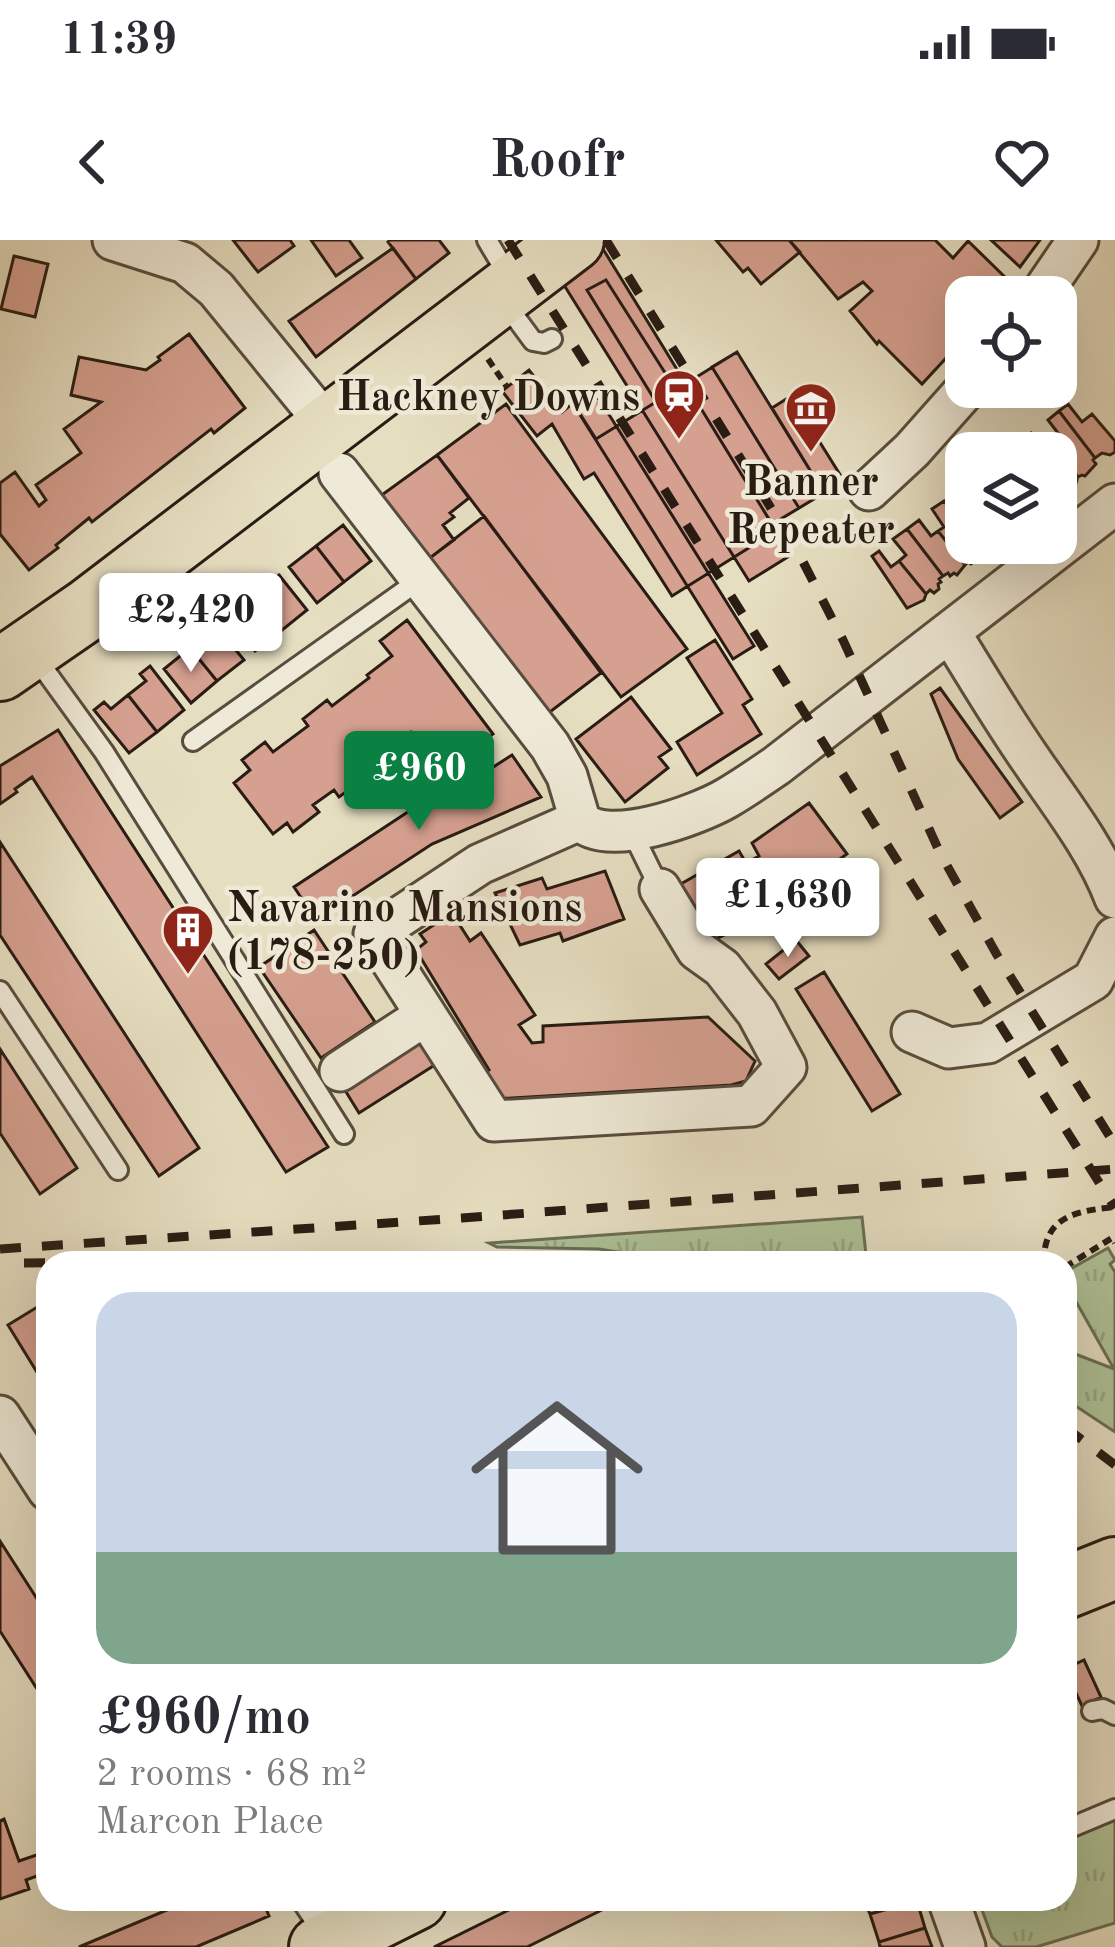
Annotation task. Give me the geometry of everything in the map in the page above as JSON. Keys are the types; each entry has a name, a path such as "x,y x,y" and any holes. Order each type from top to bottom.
{"main road":[{"path":"15,660 333,449 500,274 573,240"},
{"path":"329,1933 385,1911"}],"street":[{"path":"113,240 180,250 185,263 216,289 422,579 562,765 580,820 588,828 631,830 726,799 776,766 1115,504"},
{"path":"1053,276 1078,240"},
{"path":"868,490 949,408"},
{"path":"950,632 1068,812 1115,898"},
{"path":"580,820 480,864 374,934 494,1121 751,1106 786,1067 757,1012 722,968 697,950 660,889"},
{"path":"912,1032 949,1048 988,1043 1093,980 1115,939"},
{"path":"340,1071 426,1015"},
{"path":"0,1416 36,1472"},
{"path":"952,1911 965,1947"}],"lane":[{"path":"500,274 533,341 552,339"},
{"path":"193,741 422,579"},
{"path":"15,660 104,752 344,1134"},
{"path":"631,830 660,889"},
{"path":"0,991 118,1170"},
{"path":"1091,1711 1103,1709 1115,1715"},
{"path":"1077,1825 1115,1809"}],"path":[{"path":"486,357 508,387"},
{"path":"1044,1251 1049,1233 1060,1220 1115,1208"},
{"path":"1077,1260 1112,1238 1115,1243"}],"green space":[{"path":"862,1217 866,1251 611,1251 489,1243"},
{"path":"1108,1248 1115,1260 1110,1264 1115,1272 1115,1432 1077,1407 1077,1355 1114,1369 1077,1303 1077,1265"},
{"path":"1115,1820 1115,1923 1036,1947 1002,1947 992,1937 982,1911 1077,1911 1077,1835"}],"building":[{"path":"233,240 290,240 294,246 258,272"},
{"path":"311,240 349,240 362,258 336,276"},
{"path":"390,240 439,240 449,253 416,279"},
{"path":"716,240 789,240 800,252 761,284 748,268 743,272"},
{"path":"789,240 935,240 953,258 968,241 1004,276 945,276 945,359 922,384 879,341 877,344 850,311 872,291 863,282 838,299"},
{"path":"991,240 1040,240 1020,267"},
{"path":"393,248 416,279 316,357 289,321"},
{"path":"603,249 791,555 749,581 559,277"},
{"path":"14,256 48,264 35,317 1,309"},
{"path":"606,280 676,390 656,402 587,290"},
{"path":"189,334 245,408 92,522 89,518 29,570 0,534 0,483 15,472 39,506 46,500 36,485 81,453 64,429 101,402 71,395 79,357 146,370"},
{"path":"737,352 824,493 799,508 712,367"},
{"path":"737,352 824,493 751,537 755,544 672,596 594,473 584,479 552,424 537,436 502,391 529,370 562,412 573,403 596,439"},
{"path":"791,396 844,481 824,493 772,408"},
{"path":"598,397 754,646 733,659 577,410"},
{"path":"506,404 687,649 621,697 437,455"},
{"path":"1071,408 1082,422 1092,414 1115,441 1115,452 1095,458 1059,411"},
{"path":"1059,411 1075,432 1057,432 1048,420"},
{"path":"1077,434 1096,464 1077,476"},
{"path":"437,455 469,498 443,525 454,540 426,561 379,497"},
{"path":"945,502 945,540 938,531 944,527 932,509"},
{"path":"484,516 601,673 546,715 426,561"},
{"path":"919,520 931,536 938,531 945,540 945,564 965,565 957,575 943,576 907,529"},
{"path":"343,525 371,561 344,582 316,546"},
{"path":"907,529 943,576 934,593 926,594 899,561 906,555 893,539"},
{"path":"316,546 344,582 317,603 289,567"},
{"path":"879,551 891,567 899,561 926,594 924,600 907,608 872,556"},
{"path":"279,575 307,610 281,631 253,596"},
{"path":"253,596 281,631 255,651 227,616"},
{"path":"407,620 493,734 464,755 456,744 433,761 411,732 359,772 364,779 339,797 334,790 313,805 319,812 293,832 287,823 273,834 234,783 250,770 242,760 265,742 273,752 308,726 303,719 327,700 332,706 369,678 392,656 380,641"},
{"path":"217,627 244,660 217,681 190,648"},
{"path":"715,640 752,699 743,705 761,734 697,775 677,742 722,713 687,658"},
{"path":"190,648 217,681 191,703 164,669"},
{"path":"150,666 184,710 157,732 128,695 146,681 140,674"},
{"path":"940,688 1022,802 1000,818 958,759 931,694"},
{"path":"128,695 157,732 129,753 94,710 104,702 111,709"},
{"path":"631,697 671,749 659,757 668,768 625,802 576,739"},
{"name":"Navarino Mansions (178-250)","path":"58,730 328,1147 286,1172 32,777 0,804 0,766"},
{"path":"512,755 541,797 432,844 316,920 294,887 479,765 484,773"},
{"path":"809,803 847,854 748,924 709,942 672,889 739,851 746,863 759,856 752,843"},
{"path":"0,842 199,1148 159,1176 0,935"},
{"path":"605,871 624,919 563,941 560,933 520,945 495,893 542,878 547,889"},
{"path":"452,913 470,941 481,933 535,1015 519,1025 532,1043 543,1042 543,1026 708,1017 755,1061 746,1081 495,1099 480,1075 489,1070 416,950 426,942 420,934"},
{"path":"314,930 375,1022 321,1058 259,967"},
{"path":"796,940 809,956 779,979 766,964"},
{"path":"824,972 900,1094 872,1111 796,989"},
{"path":"433,1029 449,1056 359,1113 343,1087"},
{"path":"0,1049 77,1168 40,1194 0,1133"},
{"path":"36,1308 36,1371 8,1325"},
{"path":"0,1541 36,1597 36,1687 0,1631"},
{"path":"1084,1660 1101,1697 1082,1706 1077,1695 1077,1663"},
{"path":"4,1819 19,1861 36,1855 36,1876 26,1880 29,1889 0,1899 0,1821"},
{"path":"164,1911 267,1911 269,1916 196,1947 79,1947"},
{"path":"507,1911 600,1911 527,1947 434,1947"},
{"path":"920,1911 925,1928 879,1942 870,1914"},
{"path":"925,1928 932,1947 880,1947 879,1942"}],"railway":[{"path":"508,240 1115,1208"},
{"path":"606,240 798,552 940,853 1115,1145"},
{"path":"0,1249 1115,1169"},
{"path":"24,1263 36,1263"},
{"path":"1077,1436 1115,1465"}],"place":[{"name":"Hackney Downs","path":"679,441"},
{"name":"Banner Repeater","path":"811,454"},
{"name":"Navarino Mansions (178-250)","path":"188,976"}]}
